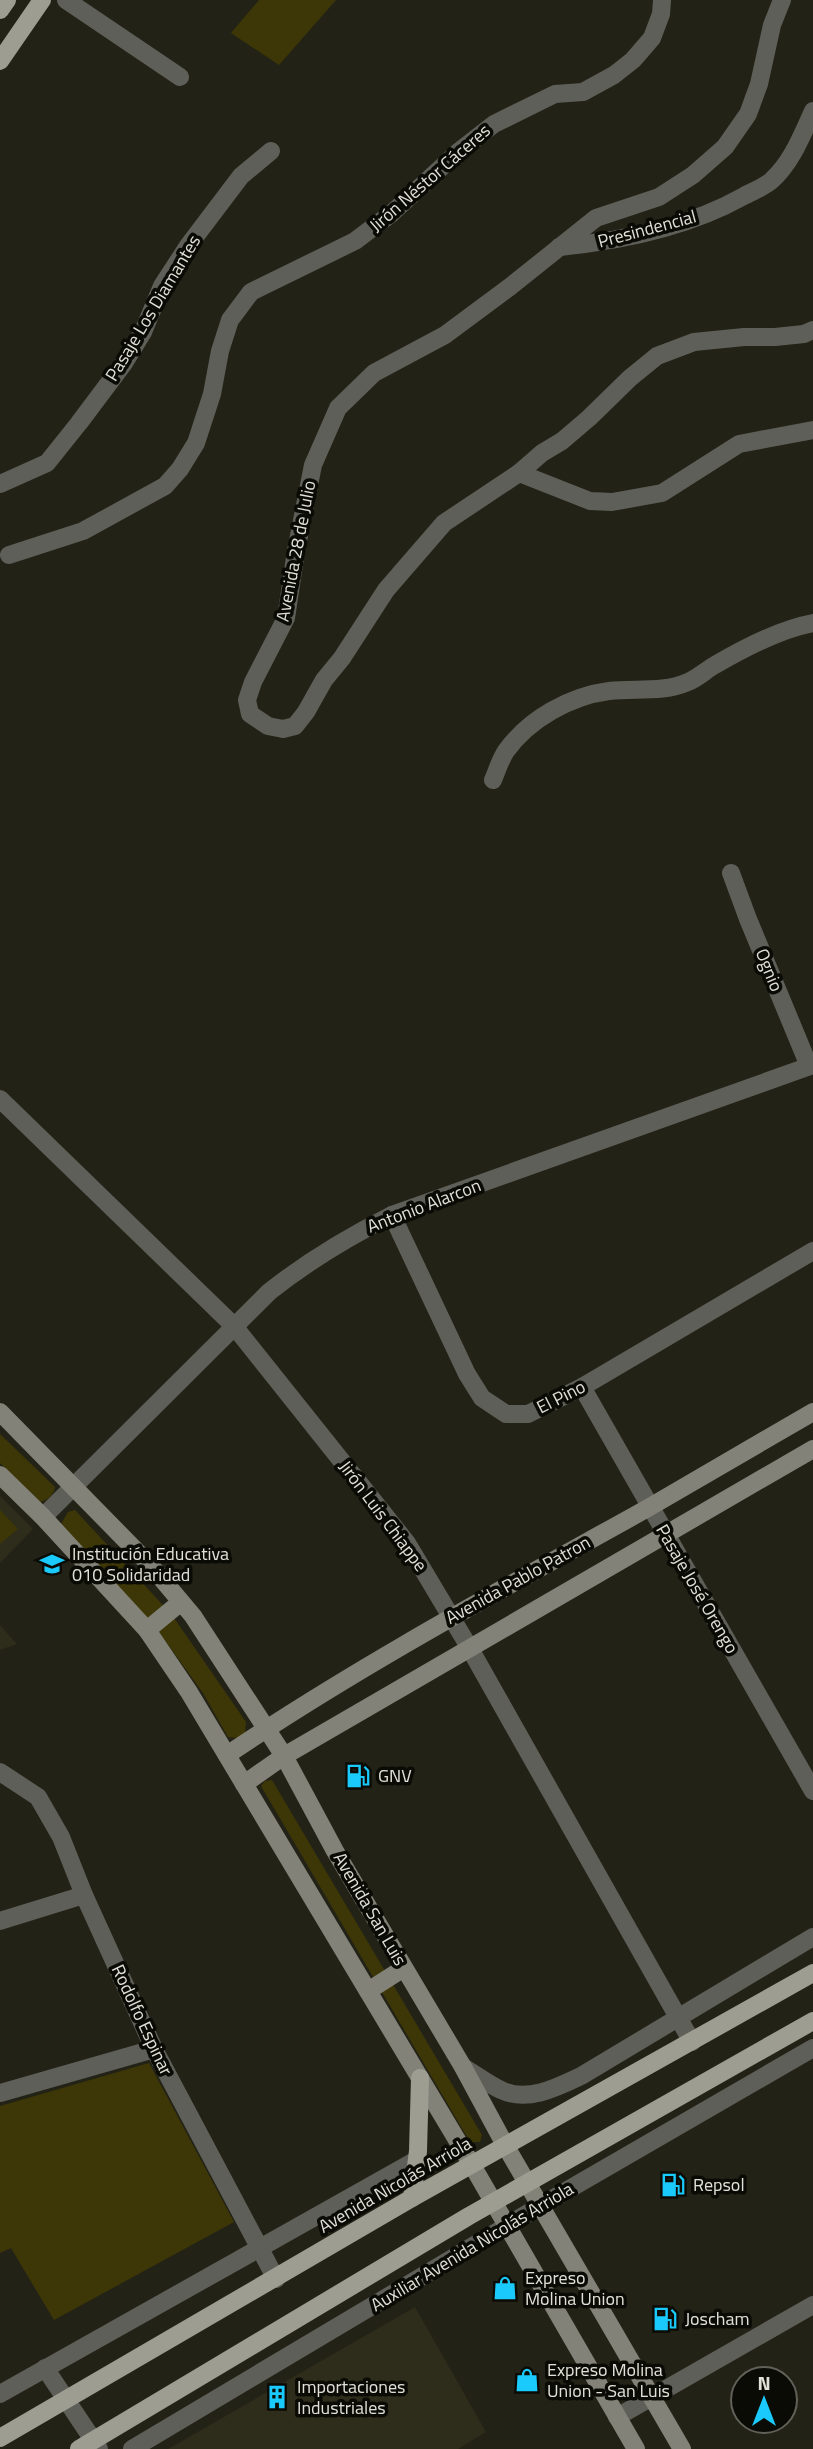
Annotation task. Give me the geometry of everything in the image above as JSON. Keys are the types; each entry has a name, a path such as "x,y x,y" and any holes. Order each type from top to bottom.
{"main road":[{"path":"0,10 7,0"},
{"path":"0,61 42,0"},
{"name":"Avenida San Luis","path":"0,1412 151,1566 193,1616 284,1756 335,1851 463,2067 527,2184 681,2449"},
{"name":"Avenida Pablo Patron","path":"227,1755 266,1728 452,1617 813,1412"},
{"name":"Avenida Pablo Patron","path":"244,1784 284,1756 813,1450"},
{"path":"735,1457 746,1488"},
{"path":"0,1475 43,1517 147,1630 189,1692 494,2202 636,2449"},
{"path":"147,1630 181,1602"},
{"path":"368,1991 404,1968"},
{"name":"Avenida Nicolás Arriola","path":"0,2438 412,2198 813,1973"},
{"path":"91,2446 494,2202 813,2021"},
{"path":"412,2198 418,2159 420,2078"}],"street":[{"path":"66,0 180,77"},
{"name":"Jirón Néstor Cáceres","path":"9,555 83,531 165,486 180,469 196,443 212,394 220,351 230,320 251,292 355,242 494,124 555,94 583,92 614,75 633,60 652,38 662,14 662,0"},
{"name":"Avenida 28 de Julio","path":"782,0 772,25 759,84 748,114 725,147 694,175 659,197 596,218 445,335 374,373 338,408 313,465 286,618 253,682 247,700 250,714 268,726 283,729 295,726 386,590 444,523 562,441 657,356 694,342 775,337 804,334 813,330"},
{"name":"Presindencial","path":"559,247 602,243 680,225 735,201 771,181 792,155 813,111"},
{"name":"Pasaje Los Diamantes","path":"0,484 47,463 124,363 143,332 162,286 188,246 241,176 271,151"},
{"path":"519,473 590,501 612,502 662,493 739,444 813,429"},
{"path":"493,780 505,753 523,732 551,710 608,691 660,690 689,682 751,646 813,623"},
{"name":"Ognio","path":"731,873 811,1065"},
{"name":"Antonio Alarcon","path":"43,1517 269,1292 304,1264 351,1235 392,1215 811,1065"},
{"name":"Jirón Luis Chiappe","path":"0,1099 234,1326 407,1543 470,1647 692,2042"},
{"name":"El Pino","path":"392,1215 467,1374 482,1398 506,1414 527,1415 582,1387 813,1251"},
{"name":"Pasaje José Orengo","path":"582,1387 813,1791"},
{"name":"Rodolfo Espinar","path":"0,1772 38,1797 61,1838 154,2049 276,2279"},
{"path":"0,1921 84,1895"},
{"path":"463,2067 504,2092 533,2095 548,2092 581,2076 813,1937"},
{"name":"Auxiliar Avenida Nicolás Arriola","path":"132,2449 540,2206 813,2048"},
{"path":"0,2093 154,2049"},
{"path":"0,2393 418,2159"},
{"path":"617,2417 813,2305"},
{"path":"45,2368 91,2446"}],"shaded area":[{"path":"259,0 336,0 279,65 231,33"},
{"path":"0,1434 55,1487 48,1499 40,1502 0,1463"},
{"path":"0,1496 33,1529 0,1563"},
{"path":"0,1510 18,1529 0,1544"},
{"path":"75,1510 172,1615 246,1722 245,1735 228,1737 203,1693 153,1624 61,1524 68,1512"},
{"path":"0,1625 17,1644 0,1650"},
{"path":"272,1780 482,2135 480,2142 470,2142 261,1786 265,1781"},
{"path":"149,2063 234,2222 54,2320 11,2248 0,2253 0,2106"},
{"path":"415,2307 486,2432 458,2449 168,2449"}],"place":[{"name":"Institución Educativa 010 Solidaridad","path":"52,1564"},
{"name":"GNV","path":"358,1776"},
{"name":"Repsol","path":"673,2185"},
{"name":"Expreso Molina Union","path":"505,2288"},
{"name":"Joscham","path":"665,2319"},
{"name":"Expreso Molina Union - San Luis","path":"527,2380"},
{"name":"Importaciones Industriales","path":"277,2397"}]}
